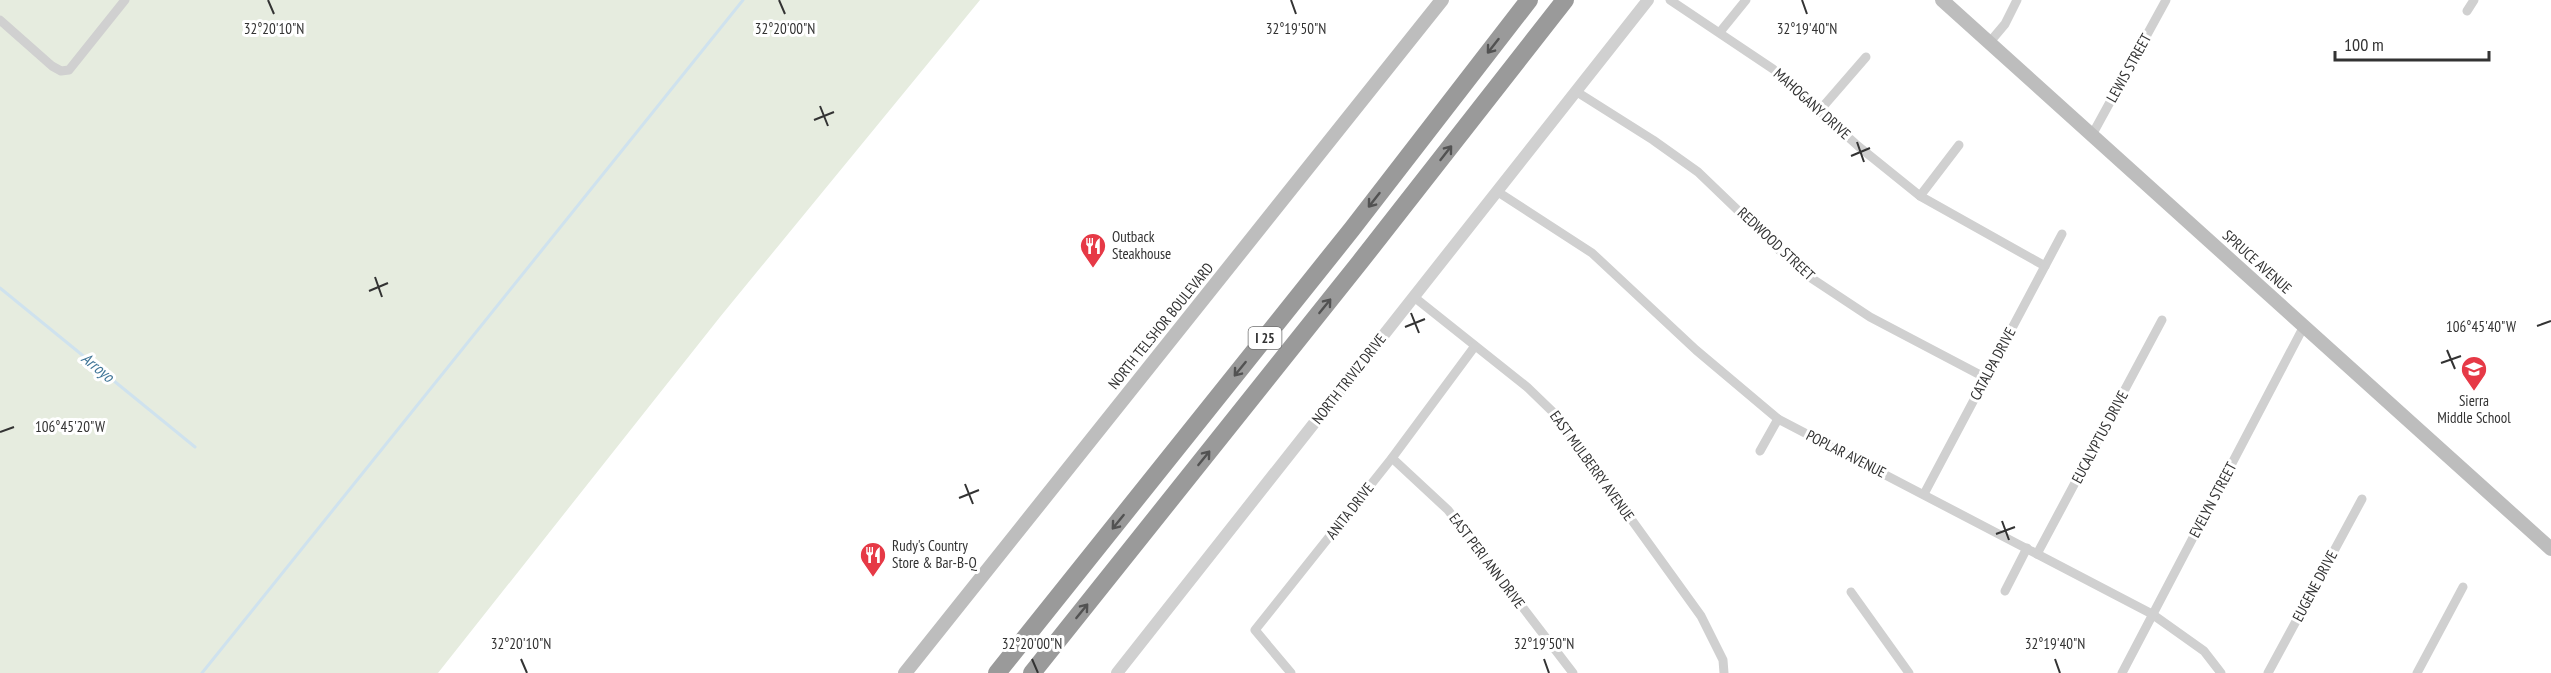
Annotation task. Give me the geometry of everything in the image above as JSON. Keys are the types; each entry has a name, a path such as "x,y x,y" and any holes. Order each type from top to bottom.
{"highway":[{"name":"I 25","path":"997,673 1344,239 1529,0"},
{"name":"I 25","path":"1032,673 1565,0"}],"main road":[{"name":"NORTH TELSHOR BOULEVARD","path":"905,673 1442,0"},
{"name":"SPRUCE AVENUE","path":"1942,0 2551,549"}],"street":[{"path":"0,20 52,66 61,71 69,70 125,0"},
{"name":"NORTH TRIVIZ DRIVE","path":"1117,673 1648,0"},
{"name":"MAHOGANY DRIVE","path":"1670,0 1773,69 1858,146 1920,196 2045,266"},
{"path":"1720,32 1746,0"},
{"path":"1989,43 2005,24 2018,0"},
{"name":"LEWIS STREET","path":"2092,135 2166,0"},
{"path":"2467,11 2474,0"},
{"path":"1820,110 1866,57"},
{"name":"REDWOOD STREET","path":"1577,92 1653,140 1698,172 1802,272 1870,317 1986,378"},
{"path":"1920,196 1959,146"},
{"name":"POPLAR AVENUE","path":"1498,192 1592,253 1696,350 1778,419 2152,614 2204,651 2221,673"},
{"name":"CATALPA DRIVE","path":"1924,494 2061,234"},
{"name":"EAST MULBERRY AVENUE","path":"1414,297 1527,387 1561,422 1701,616 1723,660 1724,673"},
{"name":"EUCALYPTUS DRIVE","path":"2037,554 2162,320"},
{"name":"EVELYN STREET","path":"2122,673 2304,327"},
{"name":"ANITA DRIVE","path":"1291,673 1255,630 1392,458 1475,346"},
{"path":"1760,452 1778,419"},
{"name":"EAST PERI ANN DRIVE","path":"1392,458 1448,510 1573,673"},
{"name":"EUGENE DRIVE","path":"2268,673 2362,499"},
{"path":"2005,591 2027,548"},
{"path":"2417,673 2463,587"},
{"path":"1851,592 1909,673"}],"shaded area":[{"path":"0,0 980,0 720,317 438,673 0,673"}],"waterway":[{"path":"202,673 743,0"},
{"name":"Arroyo","path":"0,288 195,447"}],"place":[{"name":"Outback Steakhouse","path":"1093,269"},
{"name":"Sierra Middle School","path":"2474,392"},
{"name":"Rudy's Country Store & Bar-B-Q","path":"873,578"}]}
